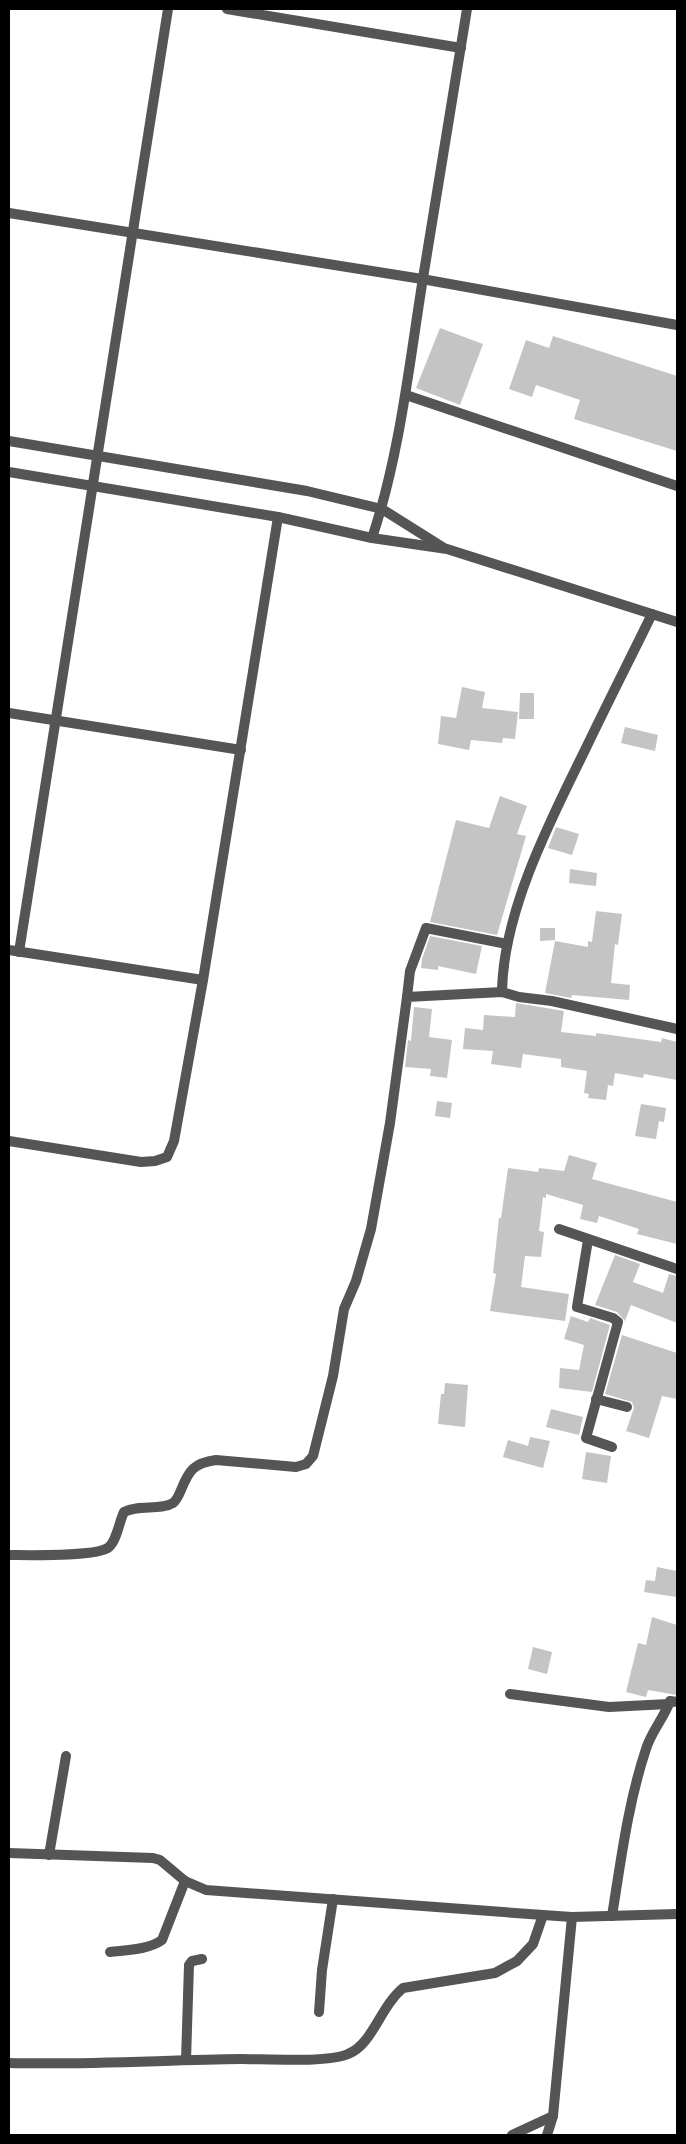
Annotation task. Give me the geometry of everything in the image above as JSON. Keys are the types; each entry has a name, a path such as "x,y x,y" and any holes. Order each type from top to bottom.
{"street":[{"path":"168,9 96,456 57,721 14,951 204,980"},
{"path":"227,9 461,48"},
{"path":"372,538 382,508 406,395 422,279 467,9"},
{"path":"9,213 422,279 677,325"},
{"path":"406,395 677,486"},
{"path":"9,441 307,491 382,508 447,550"},
{"path":"9,472 278,517 372,538 447,550 677,622"},
{"path":"9,1141 141,1162 167,1158 174,1142 204,980 278,517"},
{"path":"502,992 502,969 524,887 556,809 652,614"},
{"path":"9,713 241,750"},
{"path":"9,1556 73,1554 104,1550 110,1547 124,1512 132,1508 166,1506 173,1503 179,1496 188,1475 196,1465 203,1462 216,1460 296,1467 306,1464 313,1456 333,1376 344,1308 356,1281 371,1229 390,1123 410,971 426,928 508,944"},
{"path":"407,997 502,992 520,997 552,1001 677,1029"},
{"path":"559,1229 677,1268"},
{"path":"588,1240 577,1307 613,1318 618,1322 586,1438 612,1447"},
{"path":"596,1399 627,1407"},
{"path":"510,1694 609,1707 673,1703"},
{"path":"612,1916 633,1788 646,1746 673,1703"},
{"path":"49,1855 66,1756"},
{"path":"9,1853 153,1858 160,1860 185,1882 206,1890 572,1917 677,1914"},
{"path":"110,1952 148,1946 162,1940 185,1882"},
{"path":"318,2012 322,1970 333,1899"},
{"path":"9,2064 60,2065 186,2060 320,2058 347,2055 363,2045 392,1998 403,1988 495,1973 517,1961 533,1944 543,1915"},
{"path":"547,2135 553,2116 572,1917"},
{"path":"186,2060 190,1965 192,1961 202,1959"},
{"path":"512,2135 553,2116"}],"building":[{"path":"440,328 483,344 460,405 416,388"},
{"path":"553,336 677,376 677,451 574,419 580,400 536,385 532,397 509,389 526,340 549,348"},
{"path":"462,687 485,692 482,708 518,712 515,739 503,738 502,743 471,740 469,750 438,744 441,716 456,718"},
{"path":"520,693 534,693 534,719 519,719"},
{"path":"625,727 658,735 655,751 621,743"},
{"path":"500,796 527,806 517,834 526,836 497,935 430,922 456,820 489,828"},
{"path":"556,827 579,834 572,855 548,848"},
{"path":"570,869 597,873 596,886 569,883"},
{"path":"596,911 622,914 618,945 615,944 611,983 630,985 629,1000 572,995 571,998 545,993 555,941 588,947 588,941 592,942"},
{"path":"540,928 555,928 555,940 540,941"},
{"path":"430,936 482,946 476,974 438,966 438,970 421,968"},
{"path":"516,1003 564,1011 561,1032 596,1036 596,1033 661,1042 662,1038 677,1042 677,1080 644,1074 643,1078 615,1073 613,1086 608,1085 606,1100 588,1098 589,1094 584,1093 587,1071 561,1067 561,1059 523,1054 521,1068 491,1064 493,1051 463,1049 465,1028 483,1030 484,1015 515,1017"},
{"path":"414,1007 432,1009 429,1037 452,1040 447,1078 430,1076 431,1069 405,1067 408,1040 411,1041"},
{"path":"437,1101 452,1103 450,1118 435,1116"},
{"path":"641,1104 666,1108 664,1122 659,1121 656,1139 635,1136"},
{"path":"569,1155 597,1163 592,1179 677,1202 677,1244 637,1234 639,1229 599,1216 597,1223 580,1219 583,1205 546,1194 546,1198 543,1197 539,1231 544,1232 541,1257 525,1256 521,1287 569,1294 565,1321 490,1311 496,1274 493,1273 499,1218 501,1218 508,1168 538,1172 539,1168 564,1171"},
{"path":"615,1255 640,1264 633,1282 663,1293 669,1274 677,1276 677,1323 631,1305 625,1321 617,1312 595,1305"},
{"path":"571,1316 588,1322 590,1318 610,1325 592,1392 559,1388 560,1368 579,1370 584,1345 564,1339"},
{"path":"622,1335 677,1353 677,1399 662,1396 649,1438 626,1431 634,1408 632,1402 605,1394"},
{"path":"445,1383 468,1385 465,1427 438,1424 441,1394 444,1394"},
{"path":"551,1409 583,1417 579,1435 546,1427"},
{"path":"530,1437 550,1441 543,1468 503,1457 508,1440 528,1446"},
{"path":"586,1452 611,1456 607,1483 582,1479"},
{"path":"657,1567 677,1571 677,1597 644,1592 646,1580 655,1581"},
{"path":"652,1617 677,1625 677,1695 648,1690 646,1697 626,1692 638,1643 646,1645"},
{"path":"533,1647 552,1652 547,1674 528,1669"}]}
